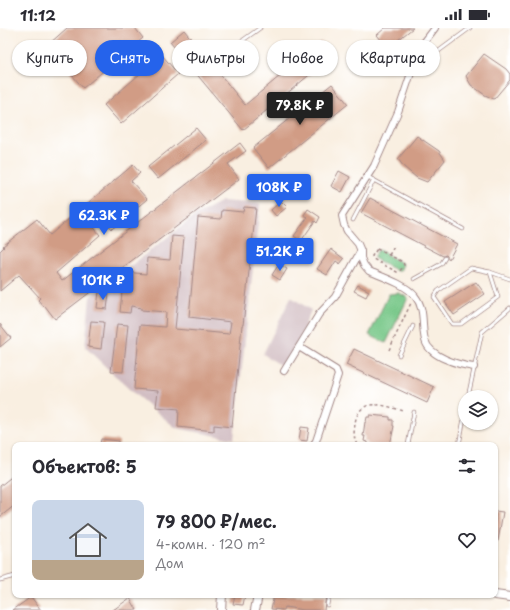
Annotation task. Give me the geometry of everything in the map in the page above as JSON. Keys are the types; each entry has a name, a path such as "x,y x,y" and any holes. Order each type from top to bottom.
{"street":[{"path":"426,40 435,28"},
{"path":"410,76 398,112 374,166 345,211 342,220 347,231 358,244 364,266 369,271 404,288 415,296 422,308 425,340 427,346 438,355 450,361 461,365 474,367"},
{"path":"284,371 319,314 335,297 361,251"},
{"path":"300,347 336,370 338,375 314,442"},
{"path":"498,595 510,597"},
{"path":"221,610 222,598"},
{"path":"255,610 257,598"}],"lane":[{"path":"243,40 260,28"},
{"path":"440,50 470,28"},
{"path":"368,177 463,229"},
{"path":"353,220 374,180"},
{"path":"414,279 441,264 445,258"},
{"path":"490,272 498,298 461,324 452,324 434,297 438,291 471,268 490,272 510,279"},
{"path":"469,390 482,332 510,308"},
{"path":"470,310 474,314"},
{"path":"399,355 412,326"},
{"path":"409,442 414,412"},
{"path":"460,442 462,430"},
{"path":"0,580 12,577"},
{"path":"327,605 328,598"}],"path":[{"path":"389,255 395,245"},
{"path":"377,249 389,255 404,263 399,273 372,258 377,249"},
{"path":"389,350 410,306"},
{"path":"356,442 353,437 356,416 365,406 378,405 404,411"}],"shaded area":[{"path":"222,201 260,204 234,439 176,428 131,391 85,347 90,297 195,216"},
{"path":"291,297 311,310 298,342 282,366 263,354"}],"green space":[{"path":"379,250 403,264 400,271 397,271 374,258"},
{"path":"399,293 408,298 386,343 369,335 389,294"}],"building":[{"path":"67,28 135,28 143,38 141,40 95,40 95,76 97,76 83,88 73,76 87,76 87,40 54,40"},
{"path":"385,28 413,28 398,40 381,40 377,35"},
{"path":"184,30 192,40 172,40"},
{"path":"484,54 506,69 510,74 510,80 494,99 485,95 471,85 466,76"},
{"path":"164,57 172,67 172,76 176,76 121,124 104,105 138,76 164,76"},
{"path":"198,76 221,76 245,105 280,76 308,76 243,130"},
{"path":"332,84 348,104 269,168 253,148"},
{"path":"196,128 206,140 158,179 148,167"},
{"path":"417,136 439,151 445,160 427,182 417,178 404,167 398,159"},
{"path":"240,143 246,151 228,164 239,179 55,319 45,306 44,307 38,300 40,298 19,275 0,291 0,251 4,247 3,246 37,219 50,235 133,165 140,173 131,181 147,199 112,229 96,210 86,218 100,235 56,273 62,281"},
{"path":"339,171 350,177 342,192 331,186"},
{"path":"370,198 457,244 449,259 446,255 443,256 361,213"},
{"path":"281,201 287,207 276,216 271,210"},
{"path":"244,207 256,208 232,427 214,425 214,431 178,427 179,409 156,407 158,391 134,389 140,325 165,327 166,312 141,310 141,308 131,306 130,313 120,312 124,272 146,274 147,258 170,260 172,236 184,237 175,329 229,334 231,322 189,317 198,217 221,219 222,210 243,212"},
{"path":"308,209 320,217 317,223 315,221 301,241 294,236 308,217 304,215"},
{"path":"331,249 344,259 340,264 336,261 327,275 317,269"},
{"path":"279,264 287,269 280,280 272,275"},
{"path":"476,282 485,294 454,315 445,302"},
{"path":"358,285 369,291 366,297 354,291"},
{"path":"99,292 109,294 107,309 97,308"},
{"path":"91,321 104,322 101,349 88,347"},
{"path":"0,324 11,338 0,347"},
{"path":"117,324 128,325 123,372 111,371"},
{"path":"354,349 434,387 427,403 346,365"},
{"path":"370,415 390,417 390,420 393,420 394,426 391,442 364,441 365,436 363,436 365,422 367,417 370,417"},
{"path":"301,427 309,428 307,441 299,440"},
{"path":"101,439 119,441 119,442 100,442"},
{"path":"12,476 12,507 0,517 0,486"},
{"path":"498,511 503,512 498,541"},
{"path":"32,598 41,610 13,610"},
{"path":"130,598 137,610 113,610"},
{"path":"234,598 244,598 243,605 233,604"},
{"path":"273,598 326,598 324,610 303,610 285,607 284,610 271,609"}]}
